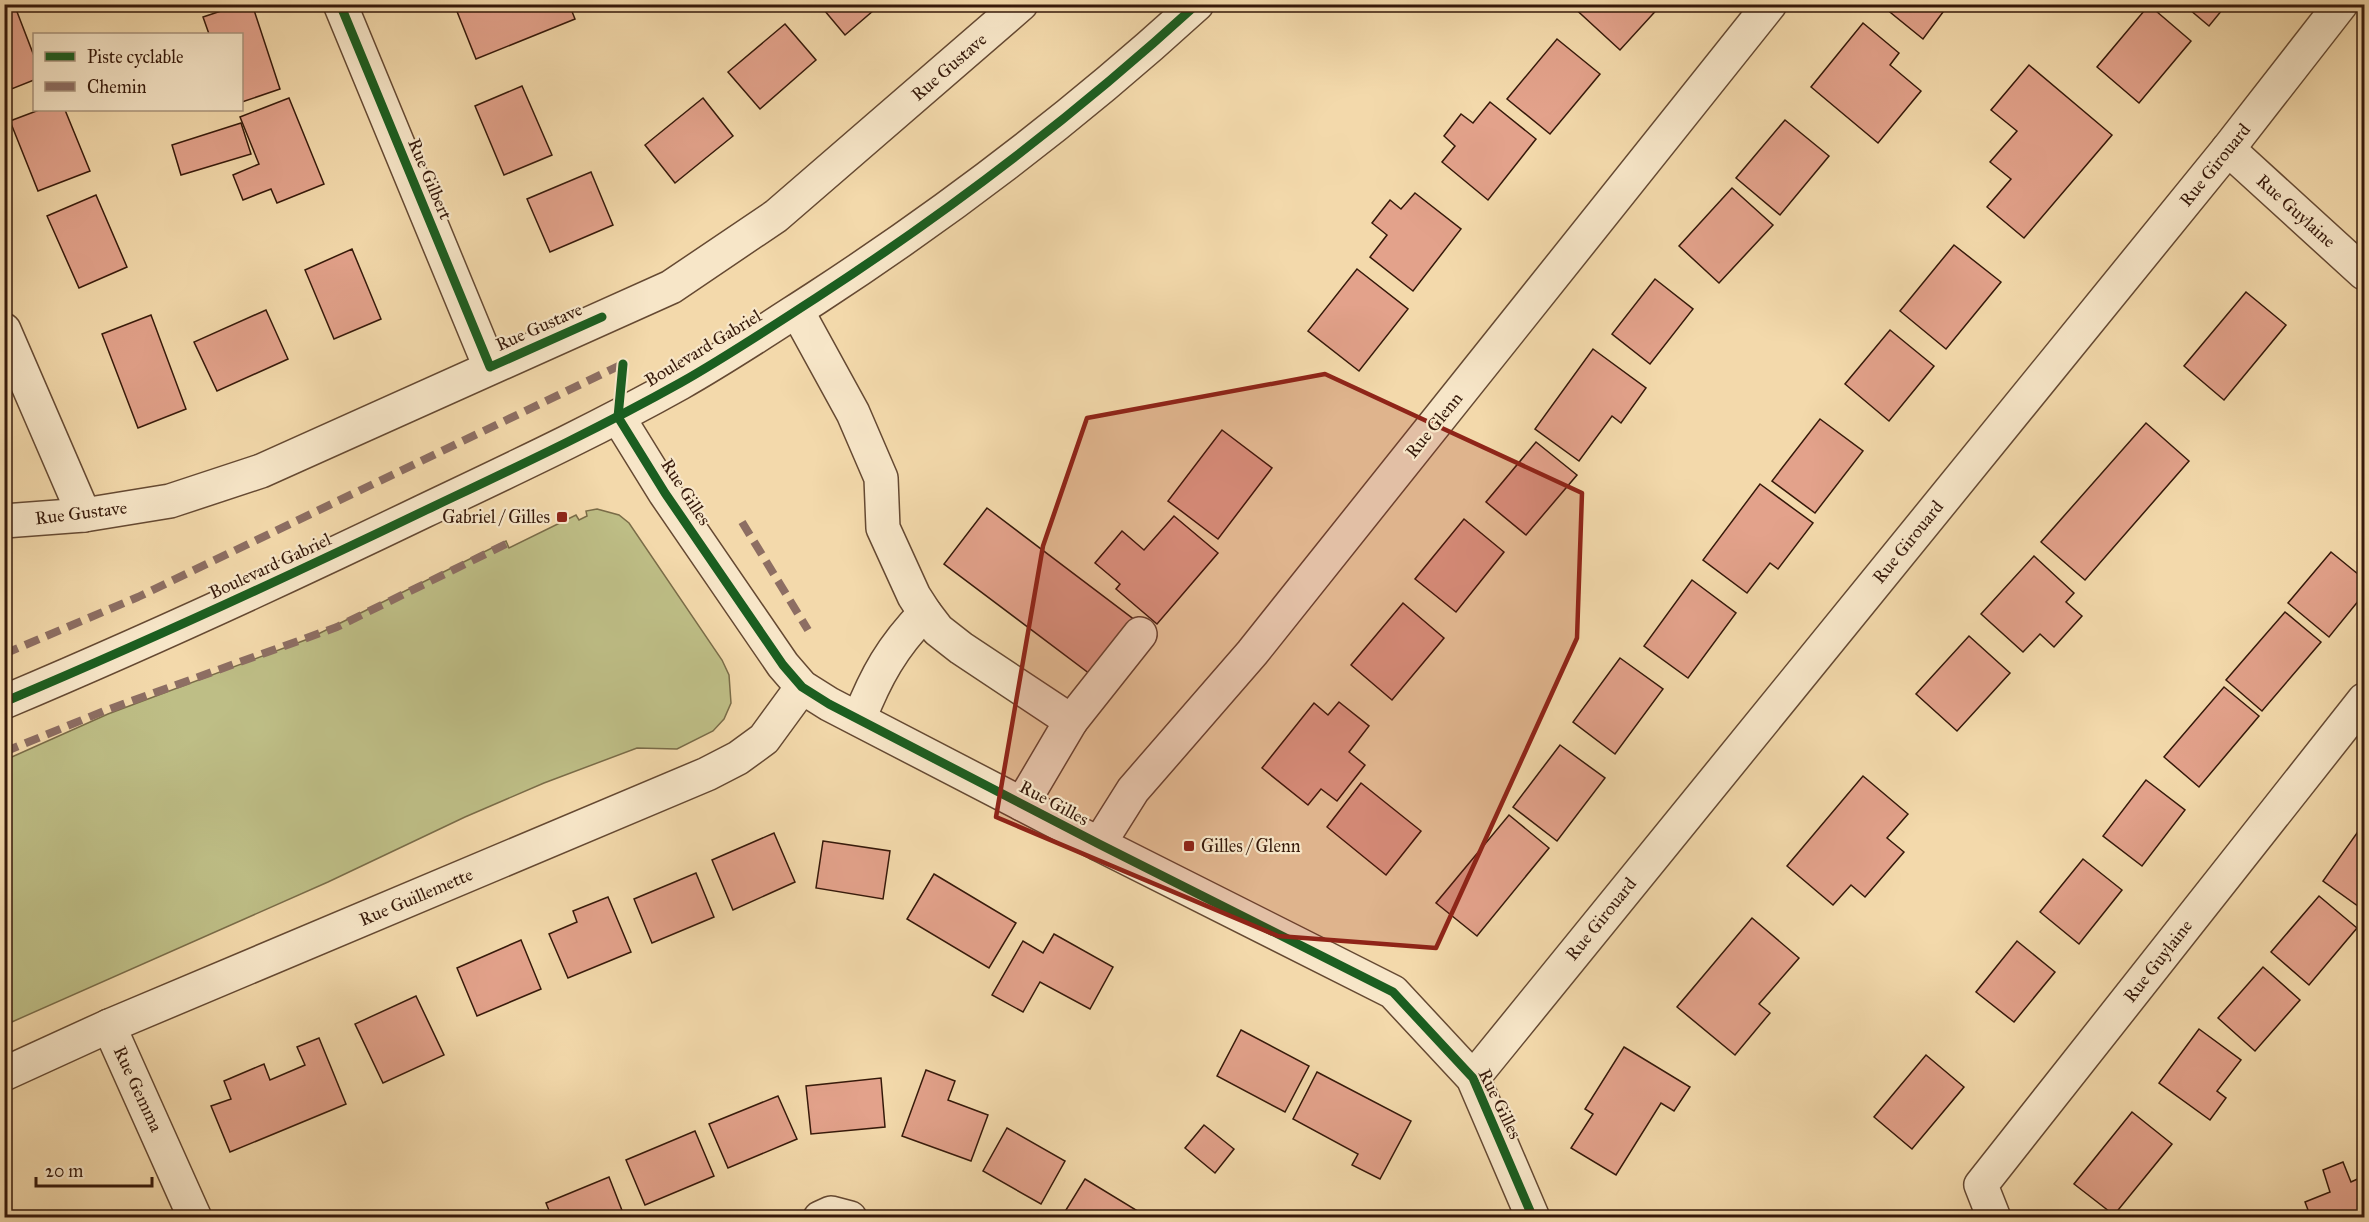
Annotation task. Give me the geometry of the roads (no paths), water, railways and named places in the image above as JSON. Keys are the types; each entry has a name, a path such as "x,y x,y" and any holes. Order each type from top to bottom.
{"street":[{"name":"Rue Gilbert","path":"340,4 490,367"},
{"name":"Rue Gustave","path":"4,521 84,515 170,501 261,471 671,287 767,223 1021,4"},
{"name":"Boulevard Gabriel","path":"4,702 199,618 618,417 682,382 918,230 1010,162 1129,65 1197,4"},
{"name":"Rue Glenn","path":"1099,844 1111,820 1133,790 1252,653 1770,4"},
{"name":"Rue Girouard","path":"1473,1078 2228,149 2341,4"},
{"name":"Rue Guylaine","path":"2228,149 2364,273"},
{"path":"796,310 853,413 881,478 883,528 925,613 938,630 961,648 1071,720"},
{"path":"4,330 84,515"},
{"name":"Rue Gilles","path":"618,417 659,483 772,649 802,687 1099,844 1393,992 1473,1078 1533,1218"},
{"path":"859,719 876,676 893,648 925,613"},
{"path":"1022,804 1071,720 1140,634"},
{"name":"Rue Guillemette","path":"4,1074 109,1026 738,759 764,739 802,687"},
{"name":"Rue Guylaine","path":"1994,1218 1982,1185 2362,708"},
{"name":"Rue Gemma","path":"109,1026 195,1218"},
{"path":"820,1218 831,1213 850,1218"}],"place":[{"name":"Gabriel / Gilles","path":"562,517"},
{"name":"Gilles / Glenn","path":"1189,846"}]}
